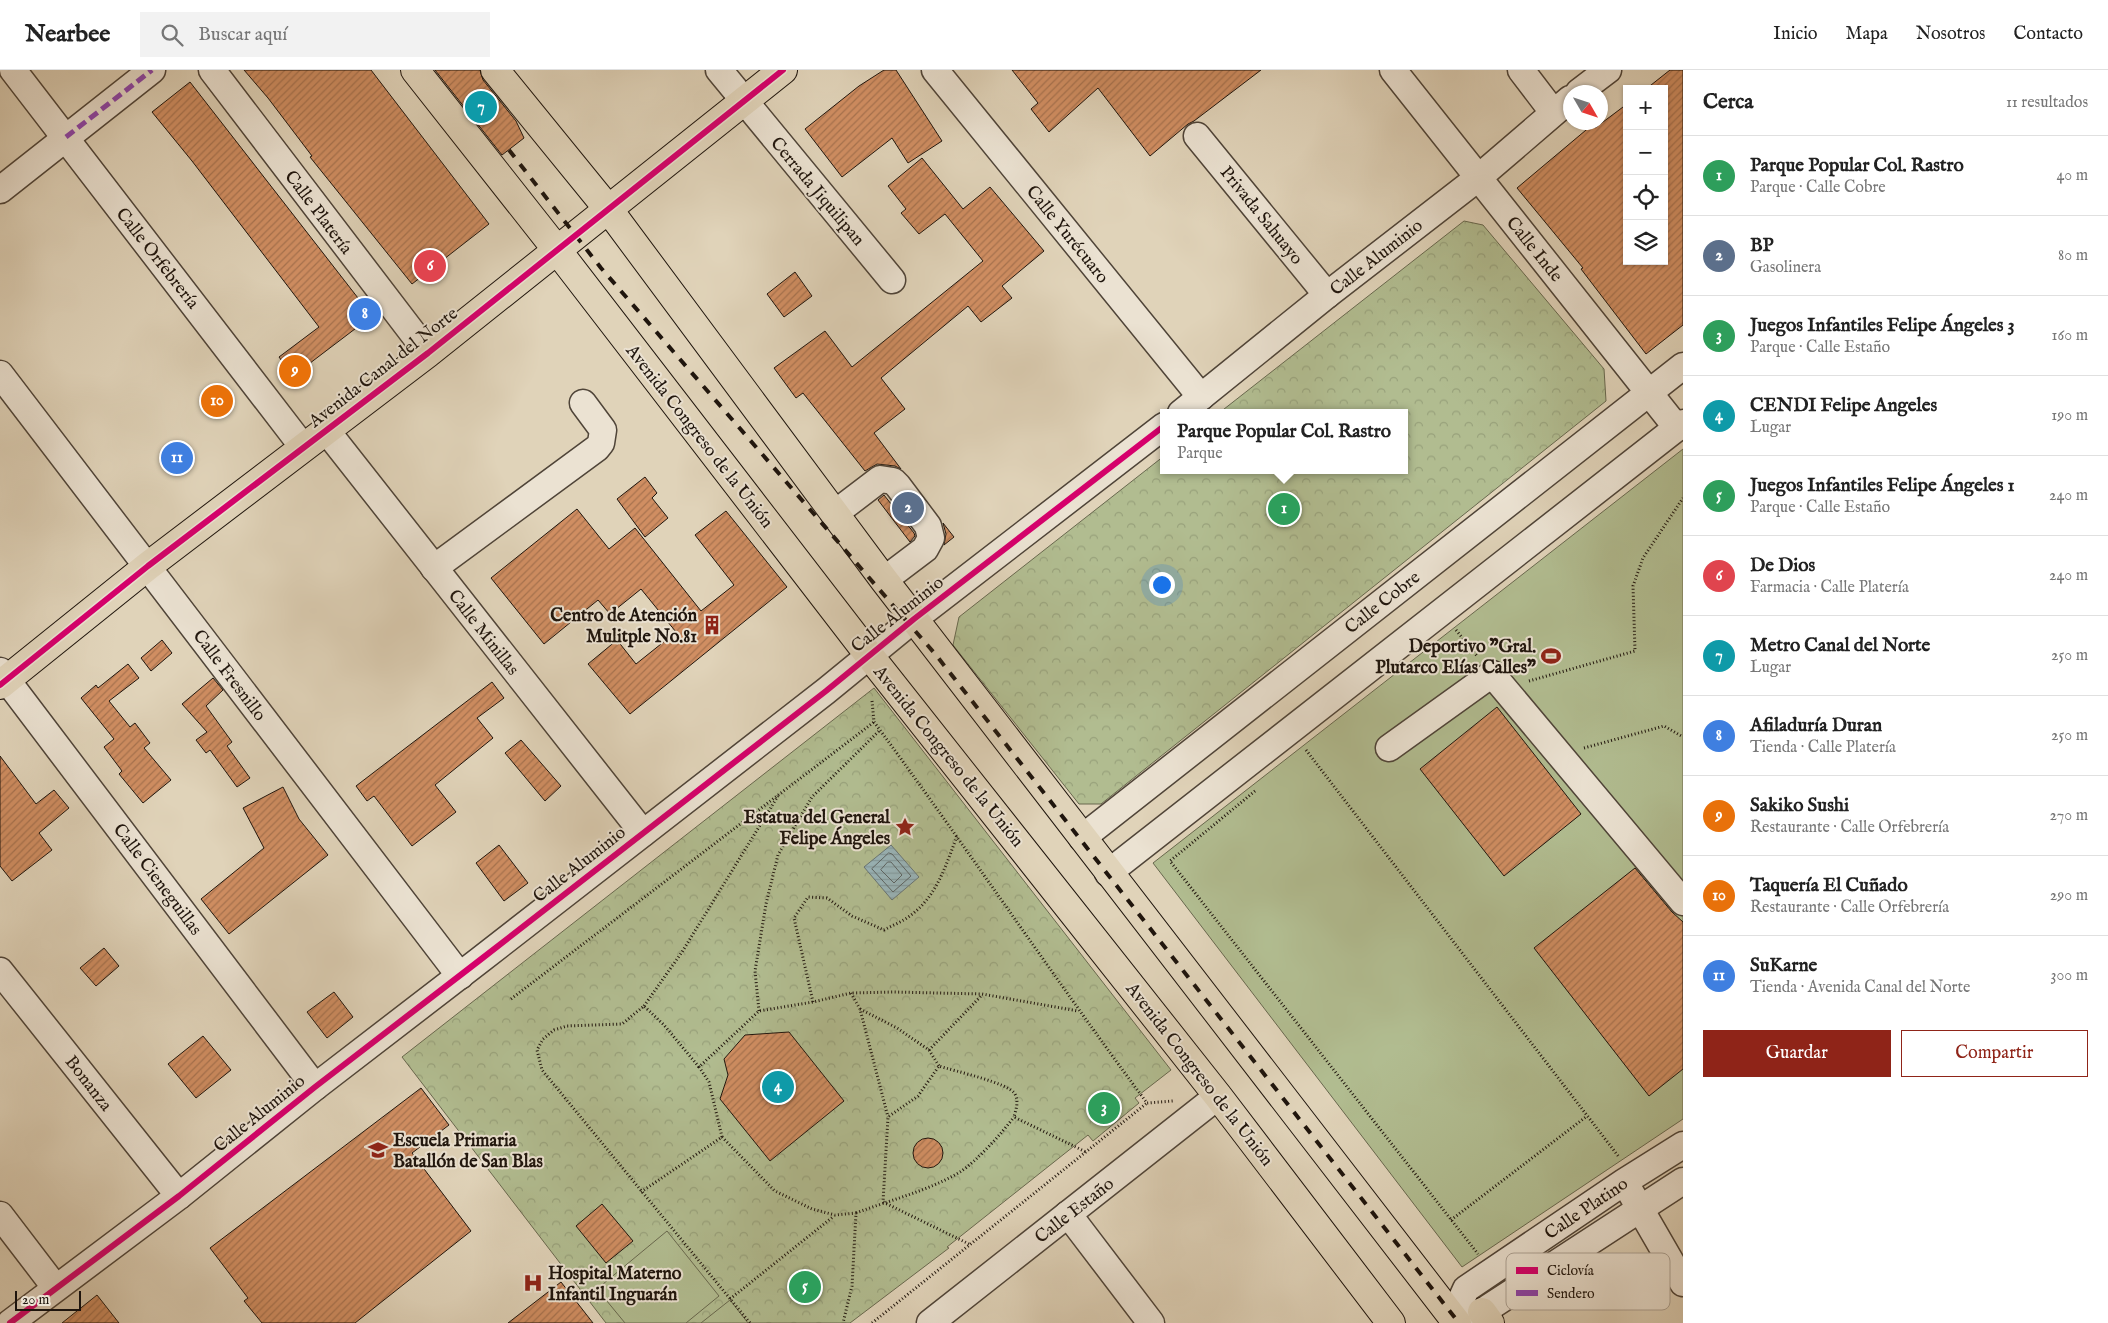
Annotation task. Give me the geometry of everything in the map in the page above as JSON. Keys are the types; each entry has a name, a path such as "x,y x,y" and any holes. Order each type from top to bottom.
{"main road":[{"name":"Avenida Congreso de la Unión","path":"415,70 557,250 869,655 1218,1096 1391,1323"},
{"path":"495,70 609,210 834,514 1108,872 1464,1320"},
{"name":"Avenida Canal del Norte","path":"2,678 428,352 783,70"}],"street":[{"name":"Calle Orfebrería","path":"13,70 303,447"},
{"path":"0,190 152,70"},
{"name":"Calle Platería","path":"212,70 428,352"},
{"name":"Cerrada Jiquilipan","path":"719,70 892,280"},
{"name":"Calle Yurécuaro","path":"935,70 1191,405"},
{"name":"Calle Inde","path":"1392,70 1650,393 1680,426"},
{"path":"1521,70 1562,106"},
{"path":"1588,85 1608,70"},
{"name":"Calle Aluminio","path":"1191,405 1327,295 1478,178 1562,106"},
{"name":"Privada Sahuayo","path":"1197,136 1327,295"},
{"name":"Calle Cobre","path":"1082,838 1683,366"},
{"name":"Calle Fresnillo","path":"0,374 460,976"},
{"path":"434,568 597,448 601,443 603,430 583,403"},
{"path":"1108,872 1680,426"},
{"name":"Calle Aluminio","path":"10,1323 55,1287 178,1196 315,1087 826,691 914,619 1160,429"},
{"name":"Calle Minillas","path":"326,430 643,833"},
{"path":"834,514 880,479 893,481 898,486 928,526 931,538 925,549 884,580"},
{"path":"1389,748 1492,674 1683,902"},
{"name":"Calle Cieneguillas","path":"2,678 315,1087"},
{"name":"Bonanza","path":"0,971 178,1196"},
{"name":"Calle Estaño","path":"934,1322 1218,1096"},
{"name":"Calle Platino","path":"1514,1253 1623,1171 1683,1145"},
{"path":"1623,1171 1639,1208 1665,1253"},
{"name":"Calle Platino","path":"1569,1253 1683,1181"},
{"path":"1068,1214 1151,1323"},
{"path":"0,1215 55,1287"},
{"name":"Calle Platino","path":"1464,1320 1466,1289 1506,1259"},
{"path":"1670,1261 1683,1283"},
{"name":"Calle Platino","path":"1464,1320 1506,1293"}],"path":[{"path":"1523,683 1635,651 1633,586 1643,558 1683,498"},
{"path":"872,694 874,722 957,835 1079,1011 1147,1103"},
{"path":"511,999 874,722"},
{"path":"1579,749 1664,726 1683,737"},
{"path":"759,1011 755,972 766,904 778,855 812,797 880,730"},
{"path":"1298,756 1313,744"},
{"path":"1306,750 1587,1116 1623,1171"},
{"path":"1260,787 1170,861 1479,1256"},
{"path":"750,1323 542,1070 537,1050 543,1039 554,1030 566,1026 622,1024 644,1006 682,952 780,792"},
{"path":"813,1002 794,918 808,897 827,898 852,916 884,930 911,916 930,896 943,872 957,835"},
{"path":"699,1067 759,1011 813,1002 851,993 982,994 1079,1011"},
{"path":"851,993 860,1009 888,1117 884,1202"},
{"path":"930,1050 982,994"},
{"path":"644,1006 664,1025 710,1082 722,1138 775,1191 812,1209 835,1215 856,1213 925,1188 961,1171 1000,1135 1014,1117 1018,1102 1014,1092 1005,1085 939,1066 930,1050 897,1028 860,1009"},
{"path":"888,1117 918,1096 939,1066"},
{"path":"872,1323 1147,1103 1174,1101"},
{"path":"1451,1220 1587,1116"},
{"path":"1014,1117 1086,1152"},
{"path":"641,1192 722,1138"},
{"path":"884,1202 969,1244"},
{"path":"843,1323 852,1286 856,1213"},
{"path":"730,1300 835,1215"}],"green space":[{"path":"1464,221 1483,225 1604,369 1606,401 1101,804 1079,804 953,645 959,617 1160,459 1160,474 1408,474 1408,409 1224,409"},
{"name":"Deportivo \"Gral. Plutarco Elías Calles\"","path":"1683,449 1683,1119 1462,1267 1153,863"},
{"path":"874,688 1171,1070 1135,1098 1139,1103 1093,1141 1088,1135 947,1247 949,1248 850,1323 606,1323 402,1057"},
{"path":"667,1231 719,1296 686,1323 625,1323 597,1289"},
{"path":"730,1300 748,1323 701,1323"}],"water":[{"path":"891,845 919,877 892,900 864,867"}],"building":[{"path":"244,70 371,70 489,224 412,284 310,157 312,156"},
{"path":"435,70 480,70 483,80 516,121 524,138 502,155"},
{"path":"884,70 896,70 942,141 908,163 892,138 842,177 805,129 859,86"},
{"path":"1012,70 1261,70 1188,124 1150,156 1098,88 1049,132 1031,109 1038,103"},
{"path":"1670,70 1683,70 1683,325 1646,354 1581,269 1583,268 1517,188 1586,130 1608,130 1608,118 1623,107 1623,265 1668,265 1668,85 1651,85"},
{"path":"190,82 372,316 293,376 279,357 319,327 192,161 152,112"},
{"path":"922,158 963,209 990,187 1044,251 1002,286 1012,298 981,322 968,306 881,378 905,409 874,433 901,469 895,466 877,464 865,471 803,393 796,398 774,368 825,331 852,367 983,261 945,214 919,234 901,213 906,209 888,186"},
{"path":"795,272 812,296 784,317 767,294"},
{"path":"645,477 657,493 652,498 668,518 645,537 617,499"},
{"path":"884,495 914,533 915,536 910,542 878,500"},
{"path":"577,509 609,549 635,528 701,611 734,585 695,535 726,511 787,587 630,714 588,664 617,640 636,664 676,632 641,589 610,614 598,600 544,644 491,578"},
{"path":"943,523 954,537 944,545 946,534"},
{"path":"162,640 172,653 151,671 141,658"},
{"path":"128,664 139,678 109,701 130,727 135,723 150,743 144,748 171,780 143,803 119,774 122,771 104,747 114,739 81,698 96,685 98,688"},
{"path":"213,678 223,690 206,706 232,742 227,746 250,778 237,787 210,750 206,753 196,740 207,732 182,704"},
{"path":"492,682 504,698 477,718 493,738 435,785 456,812 412,846 374,796 367,801 356,786"},
{"path":"1497,707 1581,814 1504,876 1420,769"},
{"path":"521,740 561,786 545,801 505,753"},
{"path":"0,756 36,804 54,790 69,808 39,833 52,850 12,881 0,866"},
{"path":"283,787 299,819 328,855 229,934 201,899 264,848 243,808"},
{"path":"499,845 528,883 504,901 476,863"},
{"path":"1635,868 1672,912 1683,922 1683,1069 1649,1096 1534,948"},
{"path":"104,948 119,966 96,986 80,968"},
{"path":"334,992 353,1017 327,1038 307,1012"},
{"path":"789,1032 844,1101 770,1161 720,1099 728,1075 724,1059 745,1035"},
{"path":"203,1036 231,1070 196,1098 168,1064"},
{"path":"421,1088 449,1125 412,1153 471,1231 355,1323 262,1323 244,1301 248,1298 210,1248"},
{"path":"928,1138 939,1142 943,1153 939,1164 928,1168 917,1164 913,1153 917,1142"},
{"path":"602,1204 633,1241 606,1263 576,1226"},
{"name":"Hospital Materno Infantil Inguarán","path":"561,1282 593,1323 508,1323"},
{"path":"97,1295 119,1323 62,1323"}],"railway":[{"path":"509,150 601,268 936,655 1459,1323"}],"marked path":[{"path":"66,137 152,70"}],"cycle path":[{"path":"0,685 148,566 428,353 783,70"},
{"path":"10,1323 179,1196 315,1087 1160,429"}],"place":[{"name":"Metro Canal del Norte","path":"481,107"},
{"name":"De Dios","path":"430,266"},
{"name":"Afiladuría Duran","path":"365,314"},
{"name":"Sakiko Sushi","path":"295,371"},
{"name":"Taquería El Cuñado","path":"217,401"},
{"name":"SuKarne","path":"177,458"},
{"name":"BP","path":"908,508"},
{"name":"Parque Popular Col. Rastro","path":"1284,509"},
{"name":"Centro de Atención Mulitple No.81","path":"712,625"},
{"name":"Deportivo \"Gral. Plutarco Elías Calles\"","path":"1551,656"},
{"name":"Estatua del General Felipe Ángeles","path":"905,827"},
{"name":"CENDI Felipe Angeles","path":"778,1087"},
{"name":"Juegos Infantiles Felipe Ángeles 3","path":"1104,1108"},
{"name":"Escuela Primaria Batallón de San Blas","path":"378,1150"},
{"name":"Hospital Materno Infantil Inguarán","path":"533,1283"},
{"name":"Juegos Infantiles Felipe Ángeles 1","path":"805,1287"}]}
